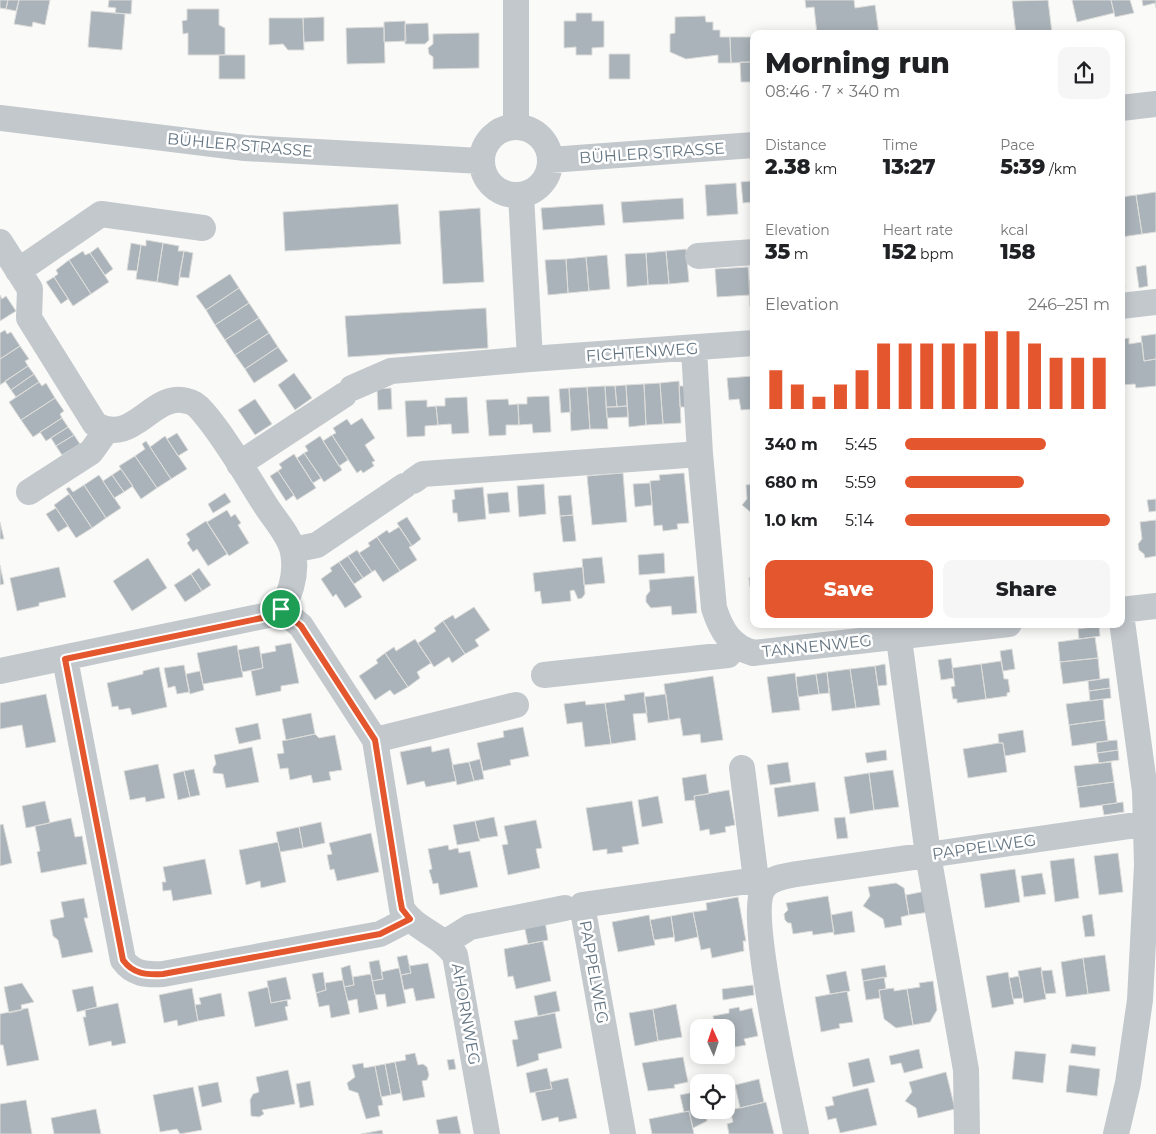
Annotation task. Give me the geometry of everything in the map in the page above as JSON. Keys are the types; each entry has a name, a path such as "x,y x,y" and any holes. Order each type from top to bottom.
{"street":[{"path":"516,0 516,126"},
{"path":"1125,108 1156,104"},
{"name":"BÜHLER STRASSE","path":"0,123 245,148 481,161"},
{"path":"516,126 527,128 544,140 550,160 548,172 542,183 532,190 521,194 506,194 493,187 484,175 481,161 484,147 491,136 503,129 516,126"},
{"name":"BÜHLER STRASSE","path":"550,160 750,145"},
{"path":"521,194 530,359"},
{"path":"18,271 101,214 203,228"},
{"path":"0,242 30,289 30,318 95,424 106,431 120,431 169,402 187,401 203,412 239,464 293,550 290,593 281,609 262,618 0,671"},
{"path":"698,256 750,252"},
{"path":"1125,306 1156,302"},
{"name":"FICHTENWEG","path":"239,464 348,391 391,371 750,343"},
{"path":"544,675 728,654 736,646 719,625 714,608 700,454 694,349"},
{"path":"29,492 91,452 106,431"},
{"path":"293,550 318,545 423,474 700,454"},
{"path":"1125,611 1156,606"},
{"path":"65,659 123,960 129,968 148,975 172,972 380,934 410,919 402,909 375,740 301,626 281,609"},
{"name":"TANNENWEG","path":"736,646 753,653 898,630 935,628"},
{"path":"1116,1134 1148,1001 1147,865 1151,823 1123,628"},
{"path":"898,630 928,855 966,1070 967,1134"},
{"path":"375,740 516,705"},
{"path":"742,768 760,883 759,922 772,1017 796,1134"},
{"name":"PAPPELWEG","path":"623,1134 582,904 760,883 787,876 1151,823"},
{"path":"446,942 470,926 565,908"},
{"name":"AHORNWEG","path":"410,919 446,942 455,955 487,1134"}],"building":[{"path":"0,0 8,0 6,9 0,8"},
{"path":"8,0 19,0 16,11 6,9"},
{"path":"19,0 50,0 45,25 33,22 32,27 14,24"},
{"path":"109,0 132,0 131,14 115,13 116,8 108,7"},
{"path":"805,0 854,0 855,8 875,5 878,30 817,30 814,7 806,8"},
{"path":"1048,0 1052,30 1016,30 1012,1"},
{"path":"1072,0 1111,0 1114,13 1077,22"},
{"path":"1111,0 1130,0 1134,13 1115,17"},
{"path":"1142,0 1156,0 1156,8 1155,3 1143,6"},
{"path":"187,9 219,9 219,25 225,28 225,55 188,55 188,33 183,34 182,21 187,20"},
{"path":"91,11 125,14 122,50 88,47"},
{"path":"576,13 592,13 592,21 604,21 604,47 592,48 592,55 576,55 576,47 564,48 564,21 576,21"},
{"path":"705,16 706,22 713,22 713,30 720,30 720,37 730,37 731,63 718,63 718,55 686,59 670,52 670,34 675,33 675,17"},
{"path":"324,17 324,41 304,42 303,18"},
{"path":"269,18 303,18 304,50 288,50 283,44 269,45"},
{"path":"405,21 406,41 384,42 384,22"},
{"path":"428,23 429,40 425,44 405,44 405,24"},
{"path":"384,27 385,63 347,64 346,28"},
{"path":"479,33 479,68 433,69 433,57 429,54 428,48 433,44 433,34"},
{"path":"730,37 750,37 750,62 731,63"},
{"path":"609,54 630,54 630,79 609,79"},
{"path":"219,55 245,55 245,79 219,79"},
{"path":"740,62 750,62 750,82 741,82"},
{"path":"750,181 750,202 743,203 741,182"},
{"path":"736,183 738,214 707,216 705,185"},
{"path":"1156,192 1156,232 1142,234 1136,195"},
{"path":"1136,195 1142,234 1125,236 1125,196"},
{"path":"683,198 684,219 623,223 621,202"},
{"path":"398,204 401,244 285,251 283,212"},
{"path":"603,204 605,225 543,230 541,208"},
{"path":"480,208 484,282 443,284 439,211"},
{"path":"146,240 163,243 157,282 136,279 141,245 146,246"},
{"path":"131,243 141,245 137,271 127,270"},
{"path":"163,243 179,246 178,251 184,251 178,286 157,282"},
{"path":"98,247 113,269 105,275 90,253"},
{"path":"686,249 689,282 669,284 666,251"},
{"path":"83,251 85,255 90,253 109,282 91,294 69,260"},
{"path":"184,251 193,253 189,278 179,277"},
{"path":"666,251 669,284 648,285 646,253"},
{"path":"646,253 648,285 627,287 625,254"},
{"path":"607,255 610,289 589,291 586,257"},
{"path":"586,257 589,291 568,293 566,259"},
{"path":"566,259 568,293 548,295 545,260"},
{"path":"69,260 91,294 73,306 54,277 58,274 56,270"},
{"path":"1146,265 1148,286 1139,288 1136,267"},
{"path":"748,267 750,295 717,297 715,269"},
{"path":"230,274 239,288 206,310 196,296"},
{"path":"54,277 68,299 61,304 46,282"},
{"path":"239,288 249,303 215,325 206,310"},
{"path":"0,295 2,299 6,296 16,311 0,321"},
{"path":"249,303 259,318 225,340 215,325"},
{"path":"486,308 488,348 348,357 345,316"},
{"path":"259,318 269,333 235,355 225,340"},
{"path":"5,330 7,334 11,332 20,346 0,359 0,333"},
{"path":"269,333 278,347 245,369 235,355"},
{"path":"1156,334 1156,359 1144,361 1141,336"},
{"path":"1125,338 1129,338 1129,344 1142,342 1144,361 1156,359 1156,386 1136,388 1135,384 1125,385"},
{"path":"20,346 29,359 25,361 28,366 0,385 0,359"},
{"path":"278,347 288,361 254,383 245,369"},
{"path":"28,366 34,374 11,390 5,381"},
{"path":"294,373 312,398 295,410 278,385"},
{"path":"34,374 39,382 16,397 11,390"},
{"path":"750,376 750,409 741,410 739,399 729,400 727,378"},
{"path":"679,381 681,423 663,424 660,383"},
{"path":"39,382 42,386 46,383 55,398 21,420 9,402"},
{"path":"660,383 663,424 646,425 644,384"},
{"path":"644,384 646,425 629,427 626,385"},
{"path":"626,385 627,406 617,407 615,386"},
{"path":"605,386 615,386 617,407 606,407"},
{"path":"605,386 608,429 590,429 587,387"},
{"path":"679,386 688,386 690,407 680,407"},
{"path":"587,387 590,429 571,431 569,388"},
{"path":"391,388 392,409 378,410 377,389"},
{"path":"569,388 571,412 561,413 559,389"},
{"path":"549,396 551,432 533,433 532,424 519,425 518,404 527,404 527,397"},
{"path":"467,397 469,433 452,434 451,424 438,425 436,406 445,406 445,398"},
{"path":"55,398 64,411 60,414 62,418 33,437 21,420"},
{"path":"255,399 272,424 255,435 238,410"},
{"path":"508,399 509,405 518,404 519,425 506,425 506,435 489,436 486,400"},
{"path":"427,400 427,407 436,406 438,425 425,426 425,436 407,437 405,401"},
{"path":"627,406 628,417 607,418 606,407"},
{"path":"62,418 68,427 46,441 40,432"},
{"path":"362,418 375,438 365,445 375,461 372,462 374,466 363,473 361,470 357,473 332,435 336,433 333,428 347,419 351,425"},
{"path":"68,427 74,435 56,446 51,438"},
{"path":"177,433 188,450 178,456 167,439"},
{"path":"74,435 80,444 62,455 56,446"},
{"path":"332,435 348,460 339,466 323,441"},
{"path":"165,436 187,469 171,479 150,447"},
{"path":"320,436 342,470 324,482 304,453 308,451 305,446"},
{"path":"146,441 171,479 157,488 135,456 145,449 142,444"},
{"path":"304,453 321,478 313,483 297,458"},
{"path":"294,454 316,488 297,500 278,471 282,468 279,464"},
{"path":"135,456 157,488 141,499 119,466"},
{"path":"121,469 133,486 124,492 112,475"},
{"path":"278,471 294,495 286,501 270,476"},
{"path":"623,473 627,522 592,525 587,476"},
{"path":"684,473 689,523 677,524 678,529 663,531 662,525 654,526 650,481 660,480 659,475"},
{"path":"99,475 121,508 106,518 84,485"},
{"path":"112,475 124,492 114,498 103,481"},
{"path":"650,483 652,505 635,507 633,484"},
{"path":"544,484 546,514 519,517 517,486"},
{"path":"750,484 750,512 742,505 747,499 746,485"},
{"path":"84,485 106,518 92,528 66,489 69,487 73,492"},
{"path":"483,487 486,519 458,522 457,513 453,513 452,500 455,499 454,490"},
{"path":"508,492 510,512 489,514 487,494"},
{"path":"225,493 231,502 213,513 208,504"},
{"path":"69,494 92,528 76,538 54,505"},
{"path":"571,495 573,515 560,516 558,496"},
{"path":"1156,499 1156,511 1149,512 1147,500"},
{"path":"56,508 68,526 58,532 46,514"},
{"path":"227,510 231,517 235,514 241,523 238,525 249,543 229,556 207,522"},
{"path":"573,515 576,541 563,542 560,516"},
{"path":"407,517 421,539 412,546 397,523"},
{"path":"1156,520 1156,556 1145,558 1144,554 1139,550 1138,544 1142,539 1140,522"},
{"path":"206,521 227,554 208,566 197,549 193,552 187,543 190,540 186,534"},
{"path":"0,522 4,539 0,539"},
{"path":"399,527 412,546 409,547 417,560 400,571 377,537 387,530 389,533"},
{"path":"377,537 400,571 383,582 375,570 372,572 359,553 370,546 368,543"},
{"path":"357,550 372,572 363,578 348,556"},
{"path":"664,553 665,573 639,575 638,555"},
{"path":"348,556 363,578 354,584 339,562"},
{"path":"602,557 605,583 584,585 582,559"},
{"path":"148,558 167,588 132,611 113,581"},
{"path":"339,562 362,597 345,608 336,594 333,597 321,579 332,571 330,568"},
{"path":"0,565 4,584 0,585"},
{"path":"59,567 66,597 39,603 39,606 17,611 10,578"},
{"path":"583,567 585,594 582,598 578,599 574,590 570,591 571,601 542,604 540,591 535,592 533,573"},
{"path":"199,568 211,585 202,591 191,574"},
{"path":"191,574 202,591 185,602 174,585"},
{"path":"694,576 697,613 672,615 671,606 651,608 646,602 646,596 650,591 649,580"},
{"path":"474,607 490,630 475,640 479,646 465,654 443,621 453,615 455,619"},
{"path":"443,621 465,654 452,663 449,657 434,667 418,643 436,631 434,628"},
{"path":"1099,628 1100,636 1079,639 1078,629"},
{"path":"1095,637 1098,658 1060,662 1058,642"},
{"path":"415,639 431,663 417,672 420,678 408,687 385,653 394,647 396,651"},
{"path":"291,643 299,683 281,686 281,691 256,696 251,671 263,668 261,654 276,651 275,646"},
{"path":"237,645 243,677 203,684 197,653"},
{"path":"259,646 263,668 242,672 238,650"},
{"path":"1012,649 1015,669 1003,671 1000,651"},
{"path":"385,653 408,687 394,695 390,690 375,700 359,676 378,663 376,660"},
{"path":"951,658 954,678 941,680 938,660"},
{"path":"1098,658 1100,679 1063,684 1060,662"},
{"path":"1001,661 1004,679 1008,679 1010,692 1007,693 1007,696 986,699 981,664"},
{"path":"885,664 887,685 878,686 875,666"},
{"path":"981,664 986,699 957,703 957,699 953,699 951,687 955,686 952,668"},
{"path":"184,665 189,692 177,694 175,686 168,688 164,668"},
{"path":"875,666 880,705 856,708 850,669"},
{"path":"159,667 167,707 132,715 130,708 119,710 118,706 112,707 107,683 143,674 143,671"},
{"path":"850,669 856,708 832,711 827,672"},
{"path":"200,671 204,690 190,694 186,674"},
{"path":"827,672 829,693 819,694 816,674"},
{"path":"795,673 800,710 772,713 767,677"},
{"path":"816,674 819,694 798,697 796,677"},
{"path":"713,676 723,740 701,743 700,734 683,736 680,718 669,720 664,684"},
{"path":"1109,678 1110,688 1089,691 1088,681"},
{"path":"1110,688 1111,698 1090,701 1089,691"},
{"path":"644,692 647,713 633,714 636,740 611,744 605,703 625,700 624,695"},
{"path":"46,694 56,742 26,748 22,725 0,729 0,703"},
{"path":"666,694 669,720 648,723 644,697"},
{"path":"1103,699 1105,720 1069,725 1066,704"},
{"path":"585,701 586,705 605,703 611,744 585,747 582,722 567,724 564,704"},
{"path":"311,713 315,734 286,740 282,719"},
{"path":"1105,720 1108,741 1072,746 1069,725"},
{"path":"258,723 261,739 239,744 235,728"},
{"path":"523,727 529,756 510,760 511,765 483,771 477,743 504,737 503,731"},
{"path":"1023,730 1026,752 1005,756 1003,743 999,743 998,734"},
{"path":"315,734 319,738 335,735 342,770 329,772 331,780 313,783 311,775 290,780 288,768 280,769 277,754 284,753 282,741"},
{"path":"1117,740 1118,750 1097,753 1096,742"},
{"path":"1003,743 1007,772 968,778 963,749"},
{"path":"431,746 432,752 449,748 456,781 426,787 424,781 407,785 400,752"},
{"path":"252,747 259,782 226,788 223,774 213,773 213,768 216,764 214,755"},
{"path":"886,750 887,760 867,763 865,753"},
{"path":"1118,750 1119,760 1099,763 1097,753"},
{"path":"480,759 484,779 474,781 469,762"},
{"path":"469,762 474,781 457,785 452,765"},
{"path":"788,762 791,782 770,785 767,765"},
{"path":"1111,762 1114,782 1077,787 1074,766"},
{"path":"158,764 165,798 146,802 145,797 130,800 124,771"},
{"path":"194,769 200,795 190,797 184,771"},
{"path":"893,770 899,807 874,810 869,773"},
{"path":"184,771 190,797 178,800 173,774"},
{"path":"869,773 874,810 850,814 844,777"},
{"path":"706,774 709,794 694,796 695,800 685,801 682,778"},
{"path":"815,782 819,811 778,817 774,788"},
{"path":"1114,782 1117,803 1080,808 1077,787"},
{"path":"729,790 735,825 725,827 726,832 710,835 709,829 700,831 694,796"},
{"path":"658,796 663,823 642,827 638,800"},
{"path":"45,801 50,823 26,828 22,806"},
{"path":"632,801 639,844 622,847 623,852 607,854 607,849 593,851 586,808"},
{"path":"1123,802 1124,812 1104,815 1102,805"},
{"path":"494,817 498,836 479,839 475,821"},
{"path":"845,817 848,838 837,839 834,818"},
{"path":"71,818 75,837 82,836 87,864 41,873 37,852 40,851 35,826"},
{"path":"536,820 542,848 536,849 540,868 508,875 502,845 508,844 504,826"},
{"path":"475,821 480,841 457,845 453,825"},
{"path":"321,822 325,843 303,848 299,827"},
{"path":"3,824 12,863 0,866 0,825"},
{"path":"299,827 303,848 280,852 276,832"},
{"path":"371,833 379,872 337,881 334,869 330,870 327,855 332,854 329,843"},
{"path":"278,842 286,882 261,888 260,881 246,885 239,850"},
{"path":"448,845 449,850 458,848 459,853 470,851 478,887 440,895 438,883 433,884 429,870 432,869 428,849"},
{"path":"1118,853 1123,892 1099,895 1094,856"},
{"path":"1074,858 1079,898 1055,902 1050,861"},
{"path":"205,859 212,894 173,901 171,890 163,891 162,882 166,882 163,867"},
{"path":"1015,869 1020,902 985,908 980,874"},
{"path":"1042,873 1046,894 1024,897 1021,876"},
{"path":"896,883 904,888 909,915 901,917 902,925 885,928 883,919 863,906 870,896 868,887"},
{"path":"926,891 930,912 909,915 906,895"},
{"path":"828,896 834,932 813,935 812,931 793,934 791,923 785,920 784,914 788,910 786,903"},
{"path":"738,897 746,941 743,941 744,951 712,958 710,948 701,950 693,912 707,910 706,903"},
{"path":"84,898 88,918 84,918 93,952 62,958 58,940 53,936 50,920 64,917 61,902"},
{"path":"852,911 855,932 834,935 831,915"},
{"path":"693,912 698,937 675,942 671,916"},
{"path":"1092,914 1095,936 1085,937 1082,916"},
{"path":"649,915 655,945 618,952 612,922"},
{"path":"671,916 674,937 654,940 650,920"},
{"path":"545,921 548,940 528,944 524,925"},
{"path":"543,941 551,981 516,989 513,976 508,977 504,949"},
{"path":"407,955 411,973 401,975 397,957"},
{"path":"1105,955 1110,991 1088,994 1083,958"},
{"path":"1083,958 1088,994 1066,997 1061,962"},
{"path":"379,960 383,979 372,981 369,962"},
{"path":"428,963 435,998 416,1001 413,988 404,990 401,975 411,973 409,966"},
{"path":"350,965 354,985 344,987 341,968"},
{"path":"885,965 887,977 863,981 861,969"},
{"path":"1041,967 1046,999 1024,1003 1018,971"},
{"path":"399,968 406,1003 387,1007 385,994 375,995 372,981 383,979 381,972"},
{"path":"1052,970 1056,993 1045,994 1041,971"},
{"path":"846,971 850,991 830,994 826,975"},
{"path":"323,972 326,990 316,993 312,974"},
{"path":"1008,972 1014,1004 992,1008 986,976"},
{"path":"371,974 378,1009 359,1013 357,999 348,1001 344,987 354,985 353,977"},
{"path":"1019,976 1023,998 1013,999 1009,978"},
{"path":"286,977 291,999 271,1003 267,981"},
{"path":"884,977 886,989 879,990 880,998 866,1000 863,981"},
{"path":"343,980 350,1014 331,1018 329,1005 319,1007 316,993 326,990 325,983"},
{"path":"933,981 937,1010 930,1022 913,1025 907,989 920,987 919,983"},
{"path":"22,983 34,1002 21,1005 22,1010 9,1013 4,987"},
{"path":"753,985 754,995 723,1000 722,989"},
{"path":"93,986 97,1007 77,1012 72,990"},
{"path":"268,987 271,1003 287,1000 288,1006 285,1007 288,1020 255,1027 248,992"},
{"path":"192,988 198,1021 178,1026 177,1020 164,1023 159,995"},
{"path":"894,988 894,991 907,989 913,1025 896,1028 884,1019 879,990"},
{"path":"556,991 560,1011 538,1016 534,996"},
{"path":"847,991 853,1022 839,1024 840,1028 821,1032 815,997"},
{"path":"221,993 225,1016 198,1021 195,1005 201,1004 199,998"},
{"path":"118,1003 126,1043 112,1046 111,1041 89,1046 83,1017 86,1017 85,1010"},
{"path":"676,1004 682,1037 658,1041 653,1009"},
{"path":"739,1007 740,1011 752,1008 758,1036 744,1039 746,1045 735,1047 735,1019 714,1019 713,1016 729,1013 729,1009"},
{"path":"28,1008 39,1060 7,1066 3,1045 0,1045 0,1014"},
{"path":"653,1009 658,1041 635,1046 629,1013"},
{"path":"555,1013 562,1048 538,1054 539,1060 517,1067 512,1040 518,1039 514,1021"},
{"path":"1072,1044 1096,1047 1095,1056 1070,1053"},
{"path":"919,1049 923,1068 904,1073 901,1063 891,1065 889,1056"},
{"path":"1015,1051 1046,1054 1043,1083 1012,1079"},
{"path":"415,1053 418,1065 423,1064 427,1067 429,1075 427,1080 422,1081 425,1097 403,1101 395,1062 406,1060 405,1055"},
{"path":"683,1057 688,1082 674,1085 675,1088 648,1091 642,1063"},
{"path":"869,1058 875,1082 853,1087 848,1063"},
{"path":"454,1059 456,1069 449,1070 447,1060"},
{"path":"395,1062 401,1093 391,1095 385,1064"},
{"path":"363,1063 364,1068 375,1066 383,1105 378,1106 380,1116 366,1119 358,1093 349,1090 347,1083 355,1077 352,1065"},
{"path":"385,1064 391,1095 381,1097 375,1066"},
{"path":"1069,1065 1100,1069 1097,1096 1066,1092"},
{"path":"547,1068 552,1089 530,1093 526,1073"},
{"path":"288,1070 295,1104 262,1110 264,1114 259,1117 251,1116 250,1100 253,1094 259,1092 256,1077"},
{"path":"946,1072 955,1109 918,1118 916,1108 905,1101 912,1092 909,1082"},
{"path":"568,1078 577,1118 559,1122 558,1117 542,1121 535,1092 552,1089 550,1082"},
{"path":"759,1079 764,1102 740,1108 735,1085"},
{"path":"310,1081 314,1105 300,1108 296,1084"},
{"path":"218,1082 222,1102 202,1107 198,1086"},
{"path":"193,1087 202,1130 180,1134 177,1129 160,1132 153,1095"},
{"path":"868,1088 877,1125 840,1133 836,1118 828,1120 825,1107 834,1105 832,1097"},
{"path":"690,1093 690,1115 689,1111 684,1112 680,1095"},
{"path":"26,1100 32,1134 0,1134 0,1104"},
{"path":"766,1102 774,1134 729,1134 727,1124 735,1119 735,1109"},
{"path":"96,1109 101,1134 54,1134 51,1118"},
{"path":"689,1111 694,1134 652,1134 649,1119"},
{"path":"457,1116 461,1134 439,1134 436,1120"},
{"path":"691,1119 707,1119 707,1121 693,1128"},
{"path":"382,1130 383,1134 361,1134"}],"route":[{"path":"281,609 301,626 375,740 402,909 410,919 380,934 163,974 148,975 139,973 129,968 123,960 65,659 262,618 281,609"}]}
